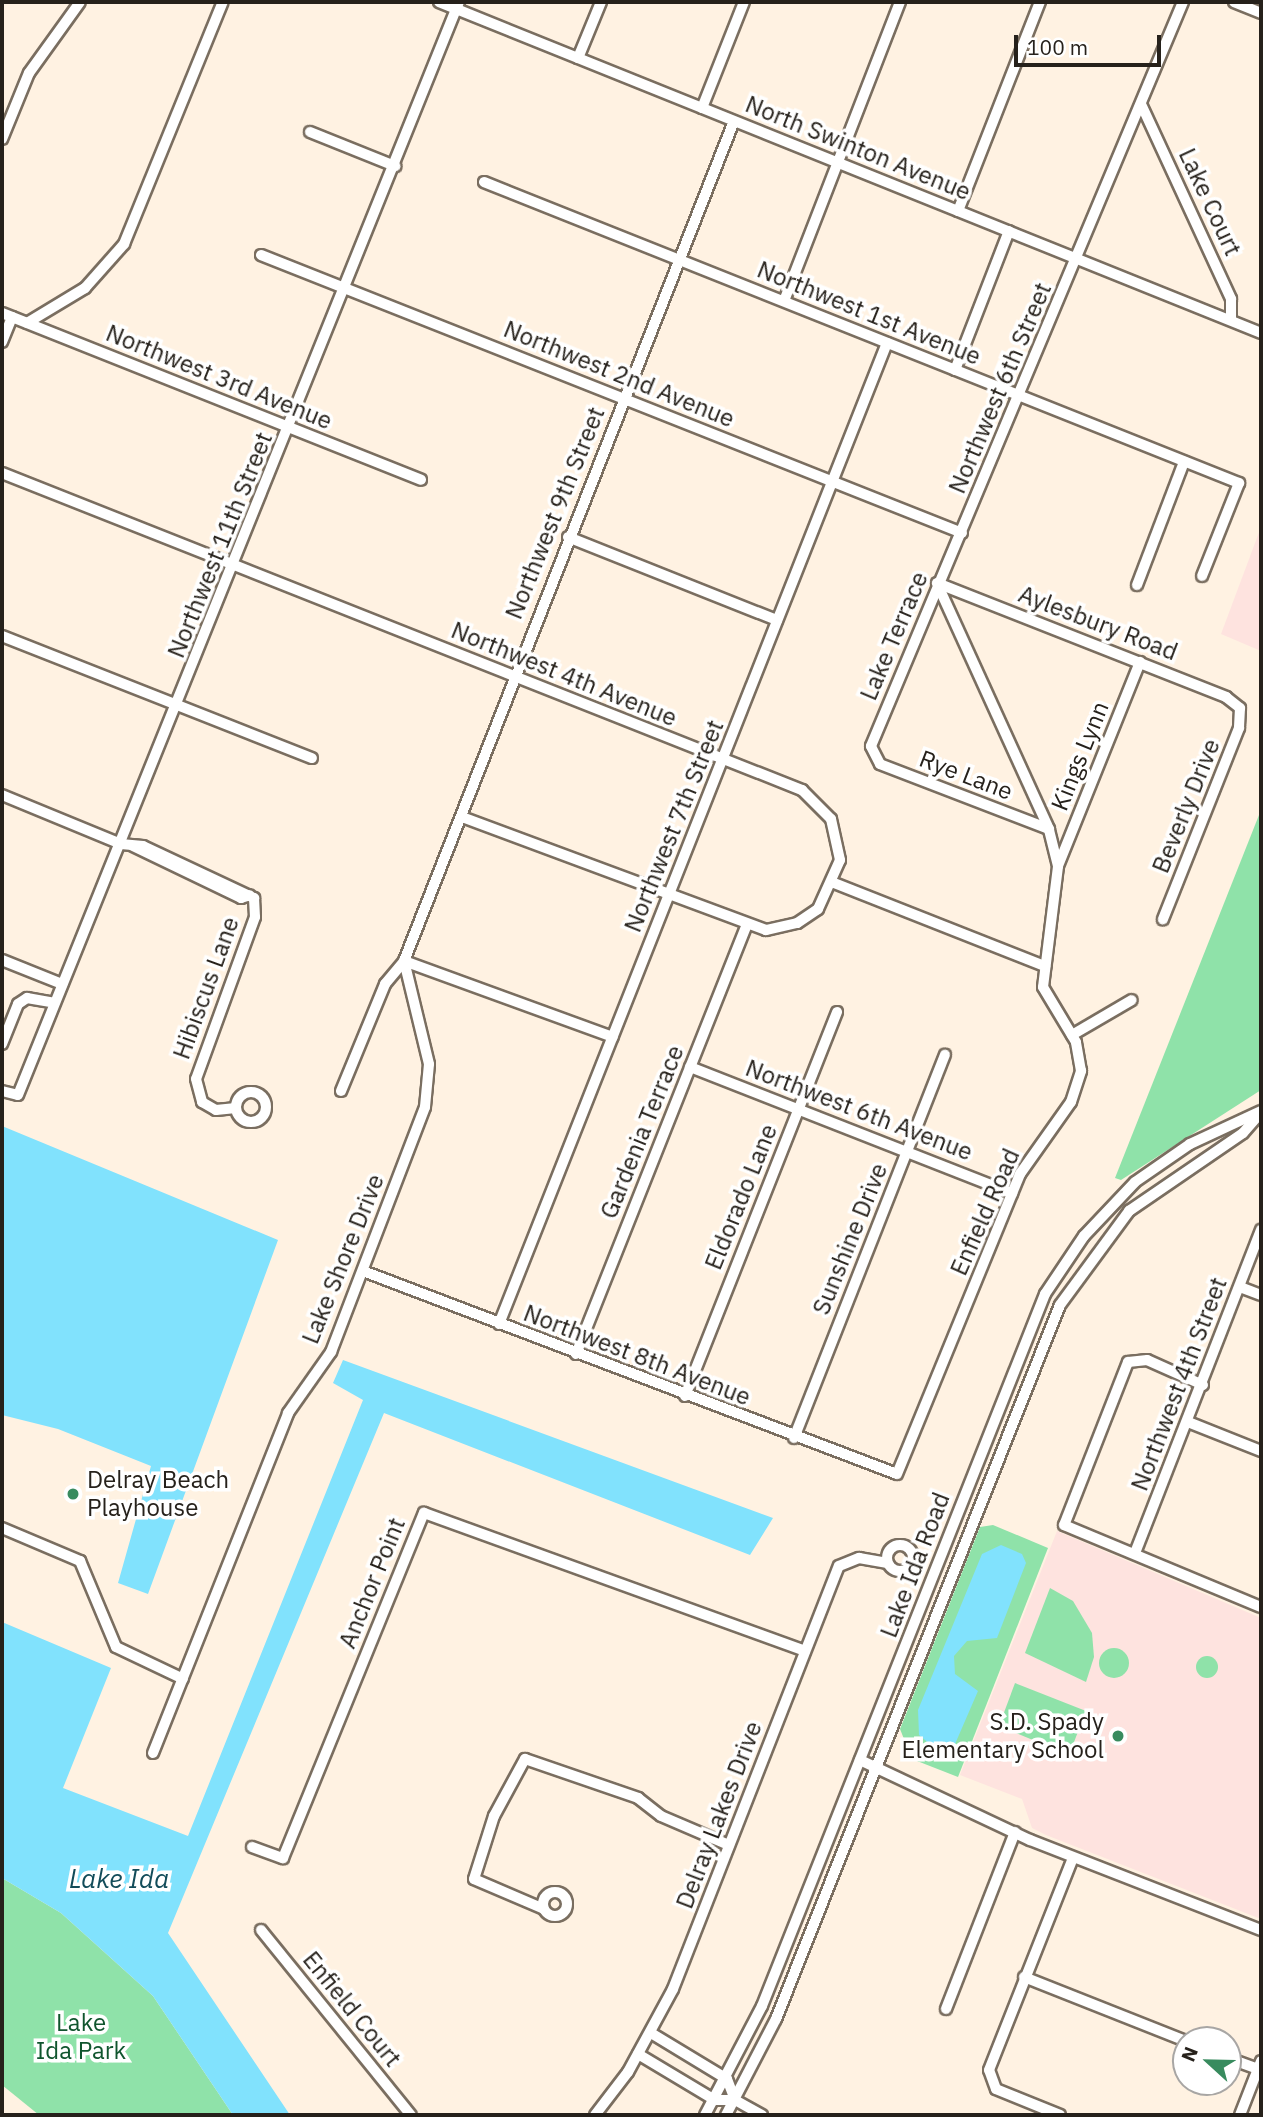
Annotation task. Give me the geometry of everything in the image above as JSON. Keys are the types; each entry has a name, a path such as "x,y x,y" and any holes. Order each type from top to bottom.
{"street":[{"path":"2,139 29,73 80,2"},
{"path":"27,323 85,288 124,244 223,2"},
{"name":"North Swinton Avenue","path":"439,2 458,5 578,58 1261,333"},
{"path":"578,58 601,2"},
{"path":"702,108 744,2"},
{"path":"784,301 900,2"},
{"path":"958,211 1040,2"},
{"name":"Northwest 6th Street","path":"962,533 1183,2"},
{"path":"1234,2 1261,13"},
{"name":"Northwest 11th Street","path":"2,1091 18,1095 179,706 458,5"},
{"name":"Lake Court","path":"1141,104 1231,299 1231,320"},
{"name":"Northwest 9th Street","path":"341,1091 384,984 404,961 462,817 513,676 734,121"},
{"path":"310,132 395,166"},
{"name":"Northwest 1st Avenue","path":"484,182 1239,483 1202,576"},
{"path":"955,370 1009,231"},
{"name":"Northwest 2nd Avenue","path":"261,255 962,533"},
{"path":"2,342 7,315"},
{"name":"Northwest 3rd Avenue","path":"7,315 421,480"},
{"name":"Northwest 7th Street","path":"499,1324 887,343"},
{"path":"1137,585 1184,463"},
{"name":"Northwest 4th Avenue","path":"2,473 802,790 824,809 839,845 835,883"},
{"name":"Lake Terrace","path":"872,756 937,583 962,533"},
{"path":"568,537 777,620"},
{"name":"Aylesbury Road","path":"937,583 1140,662 1240,708"},
{"name":"Enfield Road","path":"897,1474 1012,1193 1078,1086 1081,1064 1072,1035 1046,1001 1045,966 1058,866 1049,830 937,583"},
{"path":"2,636 312,758"},
{"name":"Kings Lynn","path":"1058,866 1140,662"},
{"name":"Beverly Drive","path":"1163,919 1239,728 1240,708"},
{"name":"Rye Lane","path":"872,756 1049,830"},
{"path":"2,795 121,844"},
{"path":"462,817 746,926 797,923 817,909 835,883 1045,966"},
{"name":"Hibiscus Lane","path":"121,844 133,846 250,895 256,917 196,1079 202,1102 216,1110 236,1108"},
{"name":"Gardenia Terrace","path":"576,1354 746,926"},
{"path":"2,960 62,984"},
{"path":"404,961 613,1037"},
{"name":"Lake Shore Drive","path":"153,1753 288,1413 331,1352 427,1099 429,1064 404,961"},
{"path":"2,1044 18,1004 27,998 54,1003"},
{"path":"1072,1035 1132,1000"},
{"name":"Eldorado Lane","path":"685,1396 837,1013"},
{"name":"Sunshine Drive","path":"794,1438 945,1055"},
{"name":"Northwest 6th Avenue","path":"690,1067 1012,1193"},
{"name":"Lake Ida Road","path":"705,2115 727,2079 860,1760 1032,1323 1070,1255 1135,1182 1190,1144 1261,1111"},
{"name":"Lake Ida Road","path":"726,2115 776,2019 1048,1329 1084,1264 1129,1211 1243,1133 1261,1111"},
{"name":"Northwest 4th Street","path":"1135,1553 1261,1230"},
{"name":"Northwest 8th Avenue","path":"363,1271 794,1438 897,1474"},
{"path":"1240,1287 1261,1295"},
{"path":"1032,1323 1048,1329"},
{"path":"1203,1384 1147,1360 1128,1362 1064,1525 1261,1607"},
{"path":"1188,1422 1261,1451"},
{"path":"970,1479 977,1509"},
{"name":"Anchor Point","path":"252,1847 283,1858 424,1513 805,1651"},
{"path":"2,1528 80,1561 116,1647 183,1679"},
{"name":"Delray Lakes Drive","path":"595,2115 651,2033 729,1845 839,1566 859,1558 888,1563"},
{"path":"544,1909 474,1879 494,1816 525,1759 638,1798 661,1816 729,1845"},
{"path":"860,1760 1073,1858 1261,1930"},
{"path":"946,2009 1015,1832"},
{"path":"1060,2115 992,2083 989,2070 1073,1858"},
{"name":"Enfield Court","path":"261,1930 411,2115"},
{"path":"1024,1977 1172,2035"},
{"path":"651,2033 727,2079 735,2099"},
{"path":"639,2054 715,2100 735,2099 762,2115"},
{"path":"1240,2115 1260,2065 1242,2061"}],"shaded area":[{"path":"1261,527 1261,651 1221,634"},
{"name":"S.D. Spady Elementary School","path":"1057,1531 1261,1618 1261,1919 1046,1835 1032,1828 1022,1799 960,1775"}],"green space":[{"path":"1261,810 1261,1090 1121,1180 1115,1178"},
{"path":"993,1525 1048,1548 958,1777 912,1759 900,1729 980,1527"},
{"path":"1050,1588 1073,1601 1092,1633 1094,1657 1086,1682 1025,1653"},
{"path":"1114,1648 1120,1649 1128,1657 1128,1669 1120,1677 1114,1678 1108,1677 1100,1669 1099,1663 1100,1657 1108,1649"},
{"path":"1207,1656 1215,1659 1218,1667 1215,1675 1207,1678 1199,1675 1196,1667 1199,1659"},
{"path":"1015,1683 1086,1711 1069,1755 999,1726"},
{"name":"Lake Ida Park","path":"2,1878 61,1913 153,1996 233,2115 39,2115 2,2085"}],"water":[{"path":"2,1126 278,1240 148,1594 118,1583 151,1466 58,1429 2,1415"},
{"name":"Lake Ida","path":"343,1360 773,1518 750,1555 384,1413 168,1933 290,2115 233,2115 153,1996 61,1913 2,1878 2,1622 111,1668 63,1788 188,1836 363,1400 333,1383"},
{"path":"1001,1545 1022,1554 1026,1563 997,1638 967,1641 954,1656 955,1674 978,1691 952,1751 943,1755 919,1735 918,1710 982,1554"}],"place":[{"name":"Delray Beach Playhouse","path":"73,1494"},
{"name":"S.D. Spady Elementary School","path":"1118,1736"}]}
